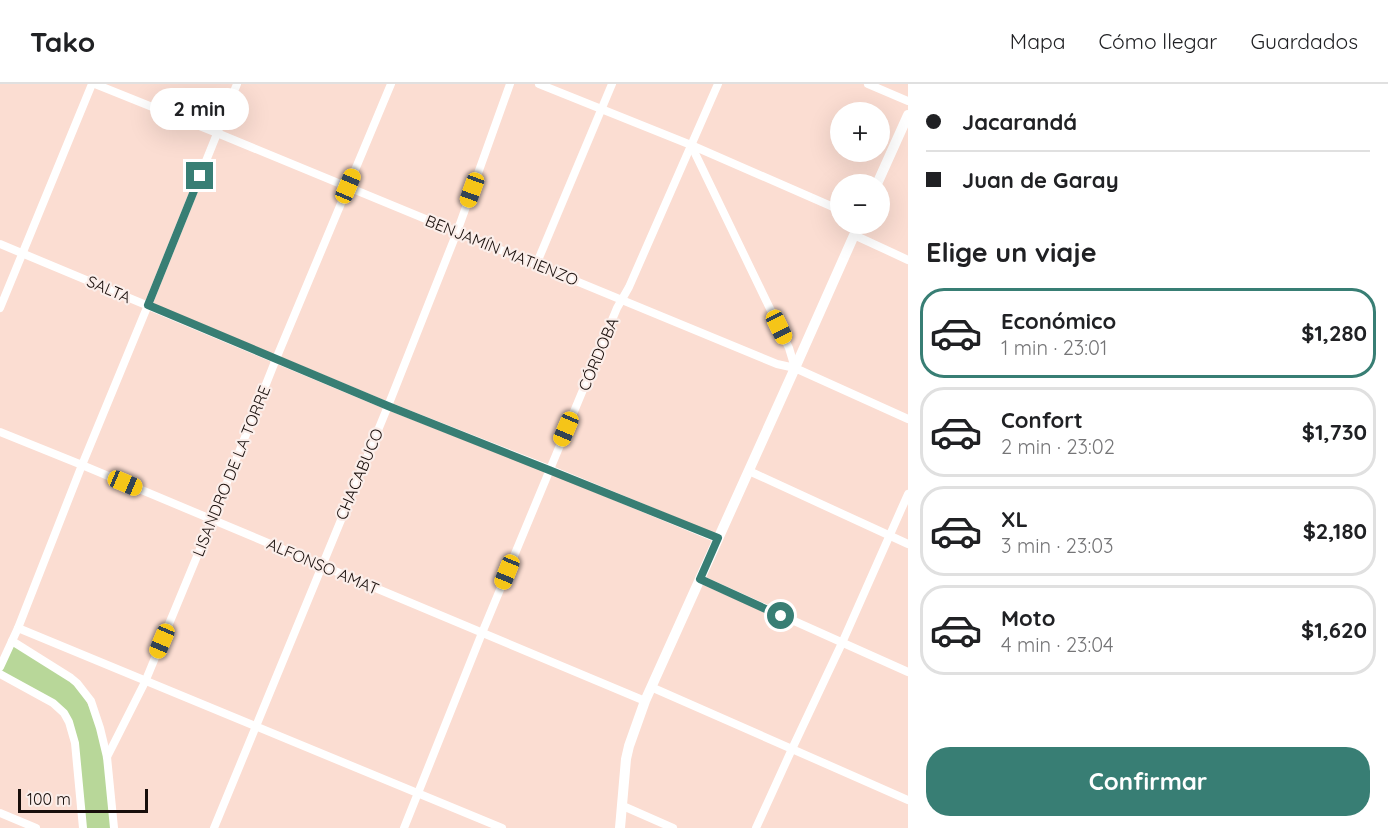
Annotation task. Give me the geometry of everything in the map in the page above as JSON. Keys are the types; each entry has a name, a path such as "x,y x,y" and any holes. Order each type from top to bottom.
{"main road":[{"path":"881,174 908,115"},
{"path":"620,828 626,759 645,701 854,235"}],"street":[{"name":"BENJAMÍN MATIENZO","path":"93,84 348,186 777,364 795,368 908,419"},
{"path":"0,308 93,84"},
{"path":"0,667 18,628 237,84"},
{"name":"LISANDRO DE LA TORRE","path":"107,757 145,682 391,84"},
{"name":"CHACABUCO","path":"214,828 388,406 457,232 510,84"},
{"path":"539,84 692,145 830,206"},
{"path":"537,265 612,84"},
{"name":"CÓRDOBA","path":"404,828 617,308 629,287 718,84"},
{"path":"868,84 908,101"},
{"path":"692,145 789,348 795,368"},
{"path":"854,235 908,260"},
{"name":"SALTA","path":"0,244 388,406 718,538"},
{"name":"ALFONSO AMAT","path":"0,432 645,701"},
{"path":"749,471 908,544"},
{"path":"756,828 908,494"},
{"path":"700,579 908,672"},
{"path":"18,628 502,828"},
{"path":"12,641 66,674 86,693 95,710 107,757 114,828"},
{"path":"0,674 53,703 64,713 75,743 83,828"},
{"path":"651,687 908,800"},
{"path":"623,806 673,828"},
{"path":"0,813 20,825 36,828"}],"green space":[{"path":"12,641 77,683 100,728 114,828 83,828 75,743 64,713 0,674"}],"route":[{"path":"200,176 148,305 388,406 718,538 700,579 781,616"}]}
